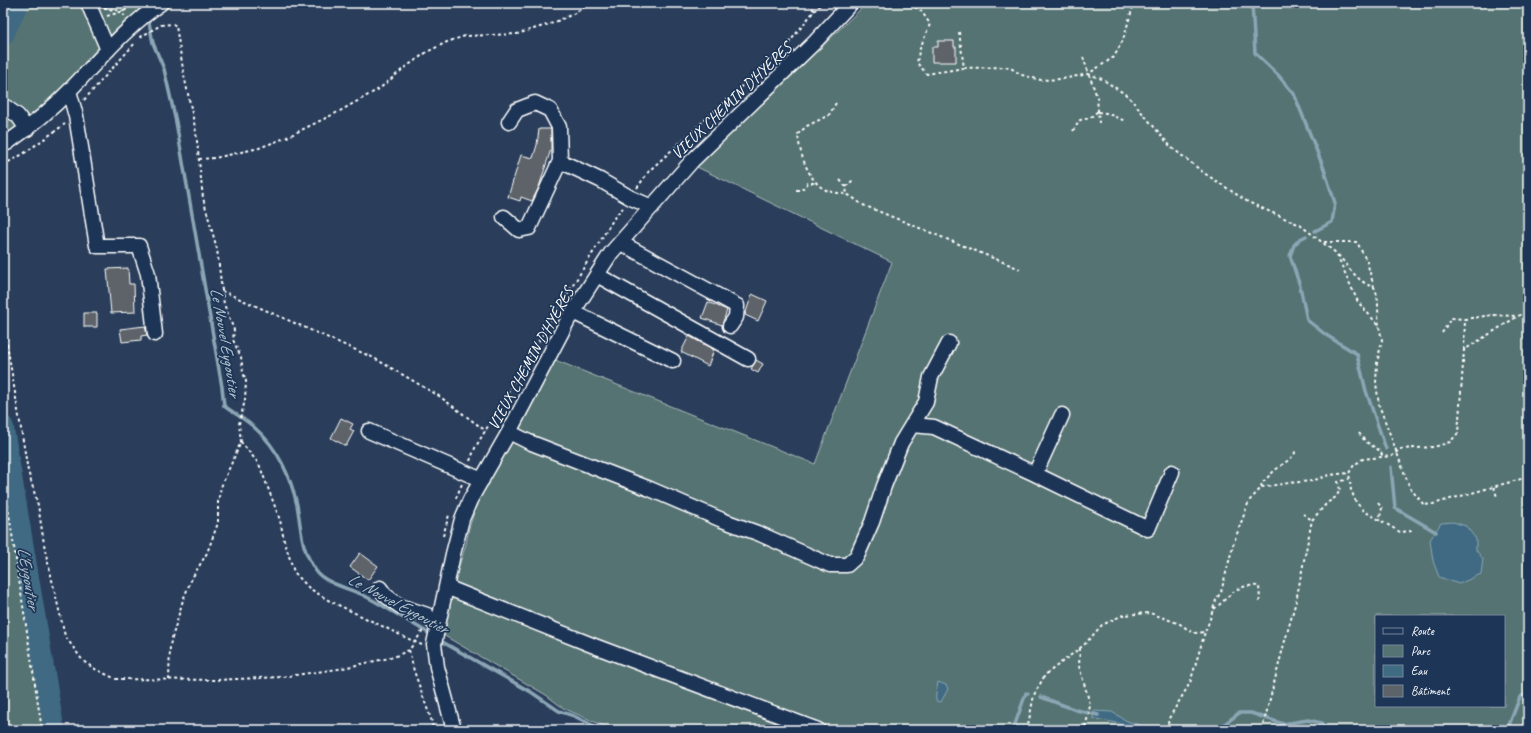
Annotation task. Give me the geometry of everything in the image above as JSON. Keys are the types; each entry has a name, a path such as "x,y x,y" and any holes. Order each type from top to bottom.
{"street":[{"name":"VIEUX CHEMIN D'HYÈRES","path":"454,730 436,667 434,644 462,519 470,500 509,432 569,318 611,253 692,161 815,42 851,3"},
{"path":"95,5 96,19 108,50"},
{"path":"3,144 7,143 27,129 69,91 140,18 157,6"},
{"path":"69,91 76,116 97,246 139,246 148,274 155,334"},
{"path":"504,217 519,230 529,228 560,161 559,127 550,110 535,103 517,110 509,122"},
{"path":"3,105 18,116 27,129"},
{"path":"560,161 600,180 631,198 652,207"},
{"path":"621,243 737,306 736,317 730,326"},
{"path":"597,276 748,359"},
{"path":"573,312 673,361"},
{"path":"509,432 529,442 760,534 830,565 847,565 856,556 872,522 901,443 913,426 926,402 931,377 949,343"},
{"path":"1035,474 1062,415"},
{"path":"913,426 934,427 1148,529 1172,472"},
{"path":"369,431 482,480"},
{"path":"446,587 597,647 818,730"},
{"path":"380,588 385,595 400,606 427,615 438,628"}],"path":[{"path":"199,159 215,158 252,150 285,138 338,112 379,89 427,52 447,42 465,36 517,34 553,23 573,14 591,3"},
{"path":"807,3 814,11"},
{"path":"631,198 649,171 784,49 822,3"},
{"path":"910,3 922,12 930,24 919,50 917,63 927,74 964,68 1009,67 1022,75 1041,80 1062,79 1088,74 1114,57 1123,40 1134,3"},
{"path":"96,19 124,11 135,4"},
{"path":"95,5 108,9 124,11"},
{"path":"3,320 28,471 38,505 45,550 65,636 83,661 116,679 214,680 281,677 338,669 394,657 409,650 415,642 328,600 309,588 294,572 284,540 280,520 259,464 241,442 238,424 244,405 246,381 241,358 233,340 234,330 224,304 217,249 202,198 196,132 184,75 176,26 173,24 160,25 146,34"},
{"path":"959,32 964,68"},
{"path":"1083,57 1097,97 1099,123"},
{"path":"1088,74 1102,79 1128,96 1171,147 1204,173 1248,202 1300,225 1336,252 1353,270 1358,279 1367,285 1374,287"},
{"path":"836,103 829,115 807,126 798,134 799,146 804,161 816,183 834,194 847,194 863,205 1020,269"},
{"path":"1098,111 1125,121"},
{"path":"1073,131 1080,120 1090,118 1098,111"},
{"path":"846,187 854,179"},
{"path":"840,180 846,187 847,194"},
{"path":"796,190 801,190 808,183 816,183"},
{"path":"1322,242 1357,242 1367,262 1374,287 1377,292 1377,315 1382,340 1377,363 1376,383 1378,405 1410,488 1424,505 1433,504 1528,477"},
{"path":"1336,252 1358,302 1379,326"},
{"path":"222,290 374,358 439,396 486,431"},
{"path":"1464,350 1518,316 1528,312"},
{"path":"1442,333 1451,318 1465,319 1492,315 1518,316"},
{"path":"1412,531 1400,532 1364,512 1356,502 1349,479 1349,473 1354,465 1363,459 1392,456 1400,449 1434,447 1450,442 1458,432 1465,319"},
{"path":"1360,434 1365,441 1380,451 1383,457"},
{"path":"169,680 170,646 183,600 192,578 206,553 218,523 218,502 222,487 241,442"},
{"path":"1169,730 1168,720 1190,683 1205,632 1216,600 1221,592 1234,542 1249,501 1262,487 1261,484 1275,470 1295,454 1294,449"},
{"path":"1262,487 1289,482 1312,481 1329,475 1349,473"},
{"path":"3,475 42,730"},
{"path":"1262,730 1296,601 1301,566 1312,520 1327,503 1336,497 1340,490 1338,482 1349,479"},
{"path":"1494,487 1497,497"},
{"path":"1378,503 1382,508 1379,521"},
{"path":"1303,514 1312,520"},
{"path":"1213,610 1221,604 1228,595 1250,585 1259,586 1260,599 1258,604"},
{"path":"1027,730 1034,695 1045,675 1080,648 1102,625 1123,615 1150,613 1180,624 1193,633 1205,632"},
{"path":"1080,648 1079,666 1090,704 1084,730"},
{"path":"409,650 414,671 432,722 433,730"}],"green space":[{"path":"3,3 152,3 111,36 61,88 31,115 12,130 3,133"},
{"path":"867,3 1528,3 1528,730 613,730 563,708 546,695 443,635 456,576 478,501 555,360 815,464 892,262 697,167"},
{"path":"3,404 47,671 58,730 3,730"}],"water":[{"path":"1453,522 1466,526 1476,539 1476,550 1483,559 1481,574 1459,584 1439,577 1433,561 1430,540 1441,523"},
{"path":"938,682 946,685 948,689 941,702 936,701"},
{"path":"1094,711 1112,712 1127,721 1152,730 1137,730 1117,723 1096,719 1093,718"}],"building":[{"path":"938,41 954,41 954,47 956,47 956,62 932,62 932,47 938,47"},
{"path":"539,129 551,129 551,149 539,187 532,201 521,197 520,201 508,197 521,155 533,158 537,145"},
{"path":"128,268 129,284 134,284 135,312 111,313 107,269"},
{"path":"752,294 767,301 758,321 745,315"},
{"path":"708,302 727,310 722,325 702,318"},
{"path":"84,313 97,313 97,327 84,327"},
{"path":"145,326 147,335 141,336 141,340 122,342 120,329"},
{"path":"689,336 714,350 708,366 681,352"},
{"path":"756,360 763,364 758,373 751,369"},
{"path":"341,418 353,424 350,429 354,431 346,446 331,438"},
{"path":"360,553 378,566 368,580 350,567"}],"waterway":[{"name":"L'Eygoutier","path":"3,36 18,3"},
{"path":"18,4 30,3"},
{"path":"1252,3 1255,53 1278,75 1294,94 1324,169 1335,203 1332,222 1315,231"},
{"name":"Le Nouvel Eygoutier","path":"148,17 153,43 164,69 176,122 224,406 252,426 264,437 277,454 291,484 297,505 304,547 319,575 330,582 361,594 432,635"},
{"path":"1306,236 1294,245 1290,256 1300,286 1307,320 1326,335 1357,354 1366,391 1386,449"},
{"name":"L'Eygoutier","path":"3,426 54,730"},
{"path":"1391,467 1395,508 1436,532"},
{"name":"Le Nouvel Eygoutier","path":"439,640 531,692 559,711 574,716 602,730"},
{"path":"1013,730 1026,693 1028,694"},
{"path":"1502,730 1509,725 1520,697 1528,693"},
{"path":"1041,697 1076,710 1098,715"},
{"path":"1217,730 1239,713 1251,713 1283,724 1308,720 1322,723 1326,730"}]}
